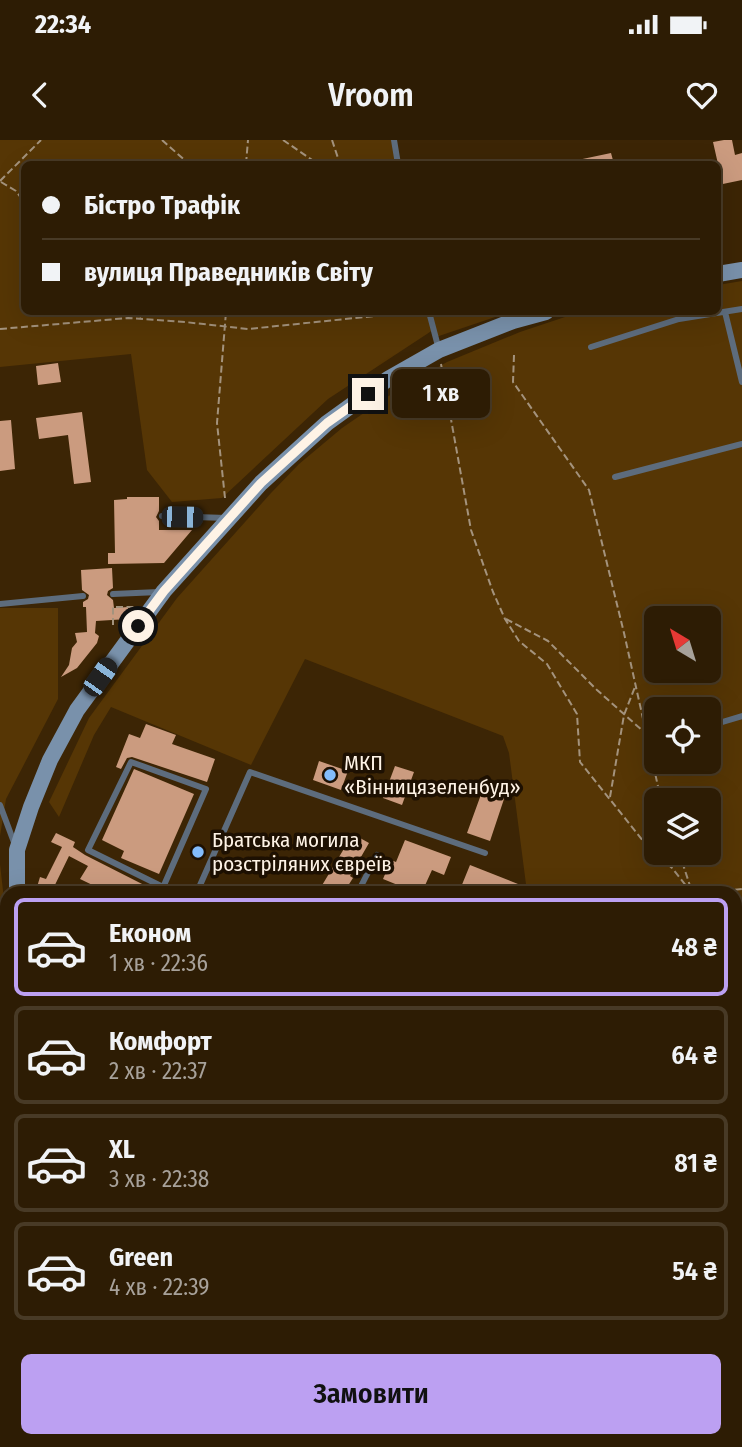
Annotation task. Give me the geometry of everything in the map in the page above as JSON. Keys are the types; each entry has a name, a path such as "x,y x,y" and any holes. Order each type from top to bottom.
{"main road":[{"path":"721,274 742,270"},
{"path":"18,886 17,850 31,807 50,760 77,710 164,591 261,483 327,423 388,379 439,350 535,315"}],"lane":[{"path":"394,140 398,161"},
{"path":"721,313 742,309"},
{"path":"725,312 742,382"},
{"path":"430,315 439,350"},
{"path":"591,347 679,319 705,315"},
{"path":"615,477 742,444"},
{"path":"162,516 230,519"},
{"path":"113,594 164,591"},
{"path":"0,604 83,596"},
{"path":"721,722 742,716"},
{"path":"155,886 88,850 131,762 206,789 164,886"},
{"path":"200,886 250,772 485,853"},
{"path":"0,805 17,850"},
{"path":"361,886 377,855"}],"path":[{"path":"21,198 16,191 0,181 41,140"},
{"path":"162,140 186,161"},
{"path":"246,161 248,140"},
{"path":"283,140 314,161"},
{"path":"332,140 339,161"},
{"path":"139,315 144,320"},
{"path":"225,498 217,423 226,315"},
{"path":"0,329 128,318 248,329 376,315"},
{"path":"439,350 471,530 505,619 519,641 547,664 577,714 580,762 644,842 687,886"},
{"path":"514,355 513,382 589,490 644,728"},
{"path":"113,625 113,607 134,607"},
{"path":"505,619 548,641 644,732"},
{"path":"610,798 624,715 635,687"},
{"path":"684,865 690,886"}],"shaded area":[{"path":"0,140 394,140 398,161 21,161 21,315 501,315 436,337 433,330 328,399 222,498 172,502 147,470 131,354 0,367"},
{"path":"742,281 742,886 526,886 509,753 503,736 305,659 251,765 111,707 94,735 59,817 49,802 89,718 177,598 271,493 299,464 342,428 396,391 447,362 520,332 571,315 721,315 721,284"},
{"path":"0,608 58,608 58,699 6,799 0,836"}],"building":[{"path":"732,140 735,155 742,153 742,180 721,184 721,161 717,161 713,142"},
{"path":"611,153 613,161 573,161"},
{"path":"58,363 61,382 38,385 36,366"},
{"path":"82,412 91,482 74,484 68,435 39,439 36,418"},
{"path":"11,420 15,469 0,471 0,421"},
{"path":"127,497 159,497 156,517 159,530 192,530 164,563 108,564 108,553 115,553 114,500"},
{"path":"112,568 113,588 107,595 113,600 114,608 128,607 128,619 96,621 95,633 99,636 97,643 77,668 61,677 69,665 72,648 77,642 75,633 87,632 86,607 83,607 83,602 89,595 82,590 81,570"},
{"path":"146,724 176,735 172,744 215,759 207,782 132,757 127,758 121,769 116,767 129,734 140,738"},
{"name":"МКП «Вінницязеленбуд»","path":"319,761 348,771 341,790 313,780"},
{"path":"395,766 414,772 402,805 383,798"},
{"path":"134,769 194,794 159,874 121,858 124,851 102,840"},
{"path":"483,789 505,796 490,841 467,833"},
{"path":"56,833 75,842 73,847 85,855 146,886 95,886 80,879 88,866 69,856 54,886 37,886 40,877 46,879 62,847 51,842"},
{"path":"360,838 369,843 350,876 353,878 348,886 322,886 348,842 355,846"},
{"path":"405,840 451,857 444,875 432,870 425,886 400,886 383,879 391,860 396,862"},
{"path":"470,865 523,886 461,886"}],"place":[{"name":"МКП «Вінницязеленбуд»","path":"330,775"},
{"name":"Братська могила розстріляних євреїв","path":"198,852"}],"route":[{"path":"138,626 164,591 261,483 327,423 368,394"}]}
